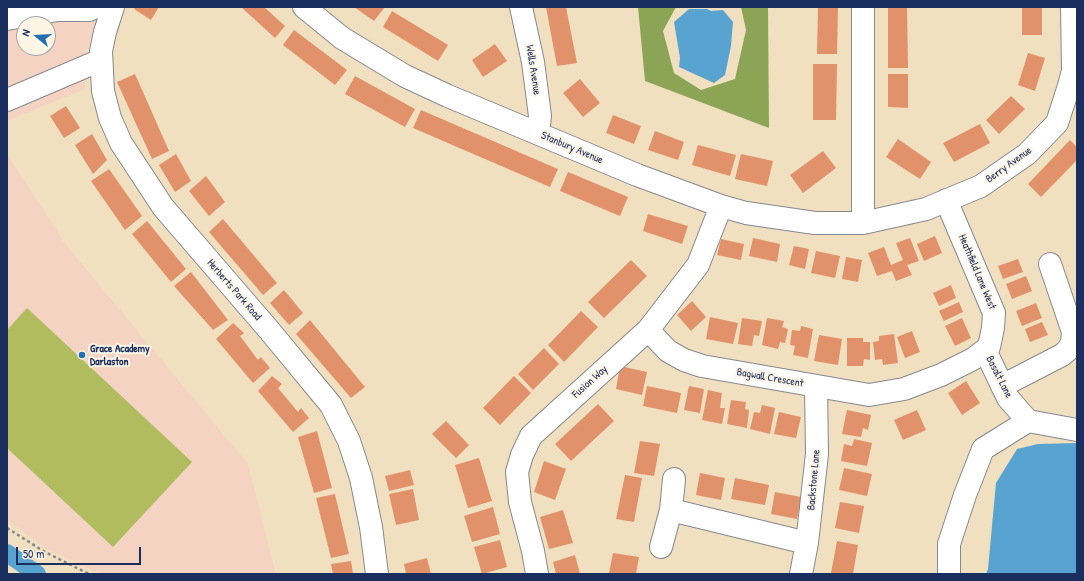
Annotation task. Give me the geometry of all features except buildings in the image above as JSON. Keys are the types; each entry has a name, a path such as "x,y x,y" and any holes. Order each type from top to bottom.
{"street":[{"path":"7,18 57,10 89,10 96,7"},
{"name":"Herberts Park Road","path":"113,7 101,51 103,91 110,118 122,143 137,168 163,206 331,405 349,441 361,478 371,527 377,574"},
{"name":"Stanbury Avenue","path":"304,7 342,38 405,76 448,96 637,175 721,206 746,213 815,223 863,223"},
{"name":"Wells Avenue","path":"521,7 533,62 540,116 538,133"},
{"path":"863,7 863,223"},
{"name":"Berry Avenue","path":"863,223 926,209 980,186 1027,154 1057,123 1073,71 1072,7"},
{"path":"7,100 101,60"},
{"name":"Heathfield Lane West","path":"946,200 994,313 989,347 985,350"},
{"name":"Fusion Way","path":"537,574 533,551 520,502 517,472 522,455 531,436 648,330 698,264 721,206"},
{"path":"1002,386 1062,355 1068,350 1072,342 1073,332 1050,264"},
{"name":"Bagwall Crescent","path":"648,330 668,350 684,360 702,366 869,395 904,389 941,375 973,359 985,350"},
{"name":"Basalt Lane","path":"985,350 1008,398 1028,422"},
{"name":"Backstone Lane","path":"801,574 807,543 817,454 816,386"},
{"path":"949,574 950,544 965,495 983,449 1028,422 1077,430"},
{"path":"661,547 671,510 674,479"},
{"path":"671,510 807,543"}],"path":[{"path":"7,528 45,552 89,574"}],"shaded area":[{"path":"7,7 100,7 85,56 85,89 7,121"},
{"name":"Grace Academy Darlaston","path":"7,154 66,245 248,464 276,574 100,574 46,548 7,520"}],"green space":[{"path":"638,7 676,7 663,31 674,73 701,90 735,79 746,30 741,7 768,7 769,128 645,81"},
{"path":"27,308 192,462 113,547 7,448 7,330"}],"water":[{"path":"689,9 707,9 711,11 723,10 733,22 731,46 725,75 714,83 679,67 680,58 674,22"},
{"path":"1077,443 1077,574 986,574 988,569 996,483 1017,449 1038,444"}],"waterway":[{"path":"7,553 37,574"}],"place":[{"name":"Grace Academy Darlaston","path":"82,355"}]}
